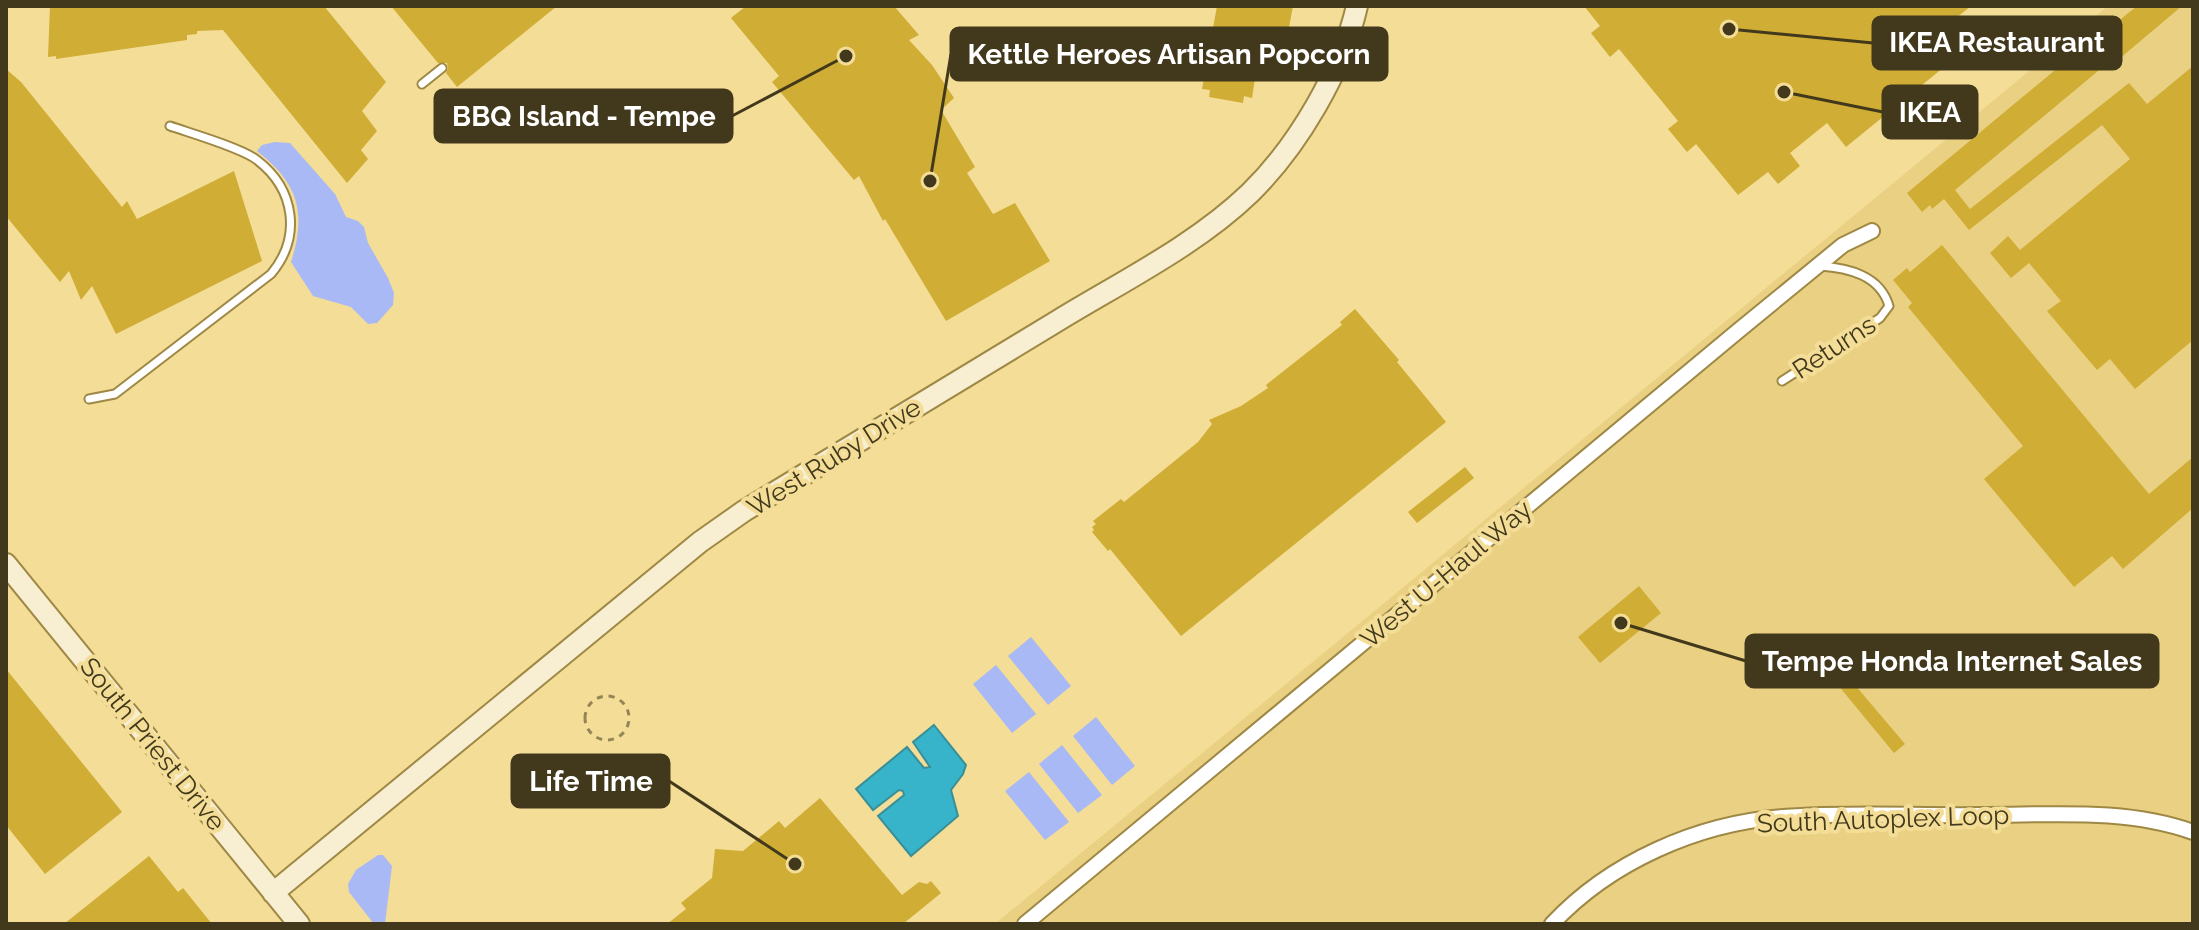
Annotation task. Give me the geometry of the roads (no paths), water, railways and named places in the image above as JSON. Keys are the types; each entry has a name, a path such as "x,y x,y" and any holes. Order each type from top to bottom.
{"street":[{"name":"West Ruby Drive","path":"273,893 700,542 744,511 1143,269 1223,216 1273,169 1316,106 1351,32 1357,6"},
{"name":"West U-Haul Way","path":"1025,924 1818,266 1851,240 1872,231"},
{"name":"South Priest Drive","path":"6,564 299,924"},
{"name":"South Autoplex Loop","path":"1552,924 1585,894 1649,853 1707,832 1782,817 2095,815 2171,824 2193,832"}],"lane":[{"path":"422,84 442,68"},
{"path":"89,399 115,394 271,274 282,262 289,244 291,216 283,187 256,158 170,126"},
{"name":"Returns","path":"1782,381 1880,318 1889,306 1887,297 1879,287 1864,276 1846,268 1818,266"}],"place":[{"name":"IKEA Restaurant","path":"1729,29"},
{"name":"BBQ Island - Tempe","path":"846,56"},
{"name":"IKEA","path":"1784,92"},
{"name":"Kettle Heroes Artisan Popcorn","path":"930,181"},
{"name":"Tempe Honda Internet Sales","path":"1621,623"},
{"name":"Life Time","path":"795,864"}]}
